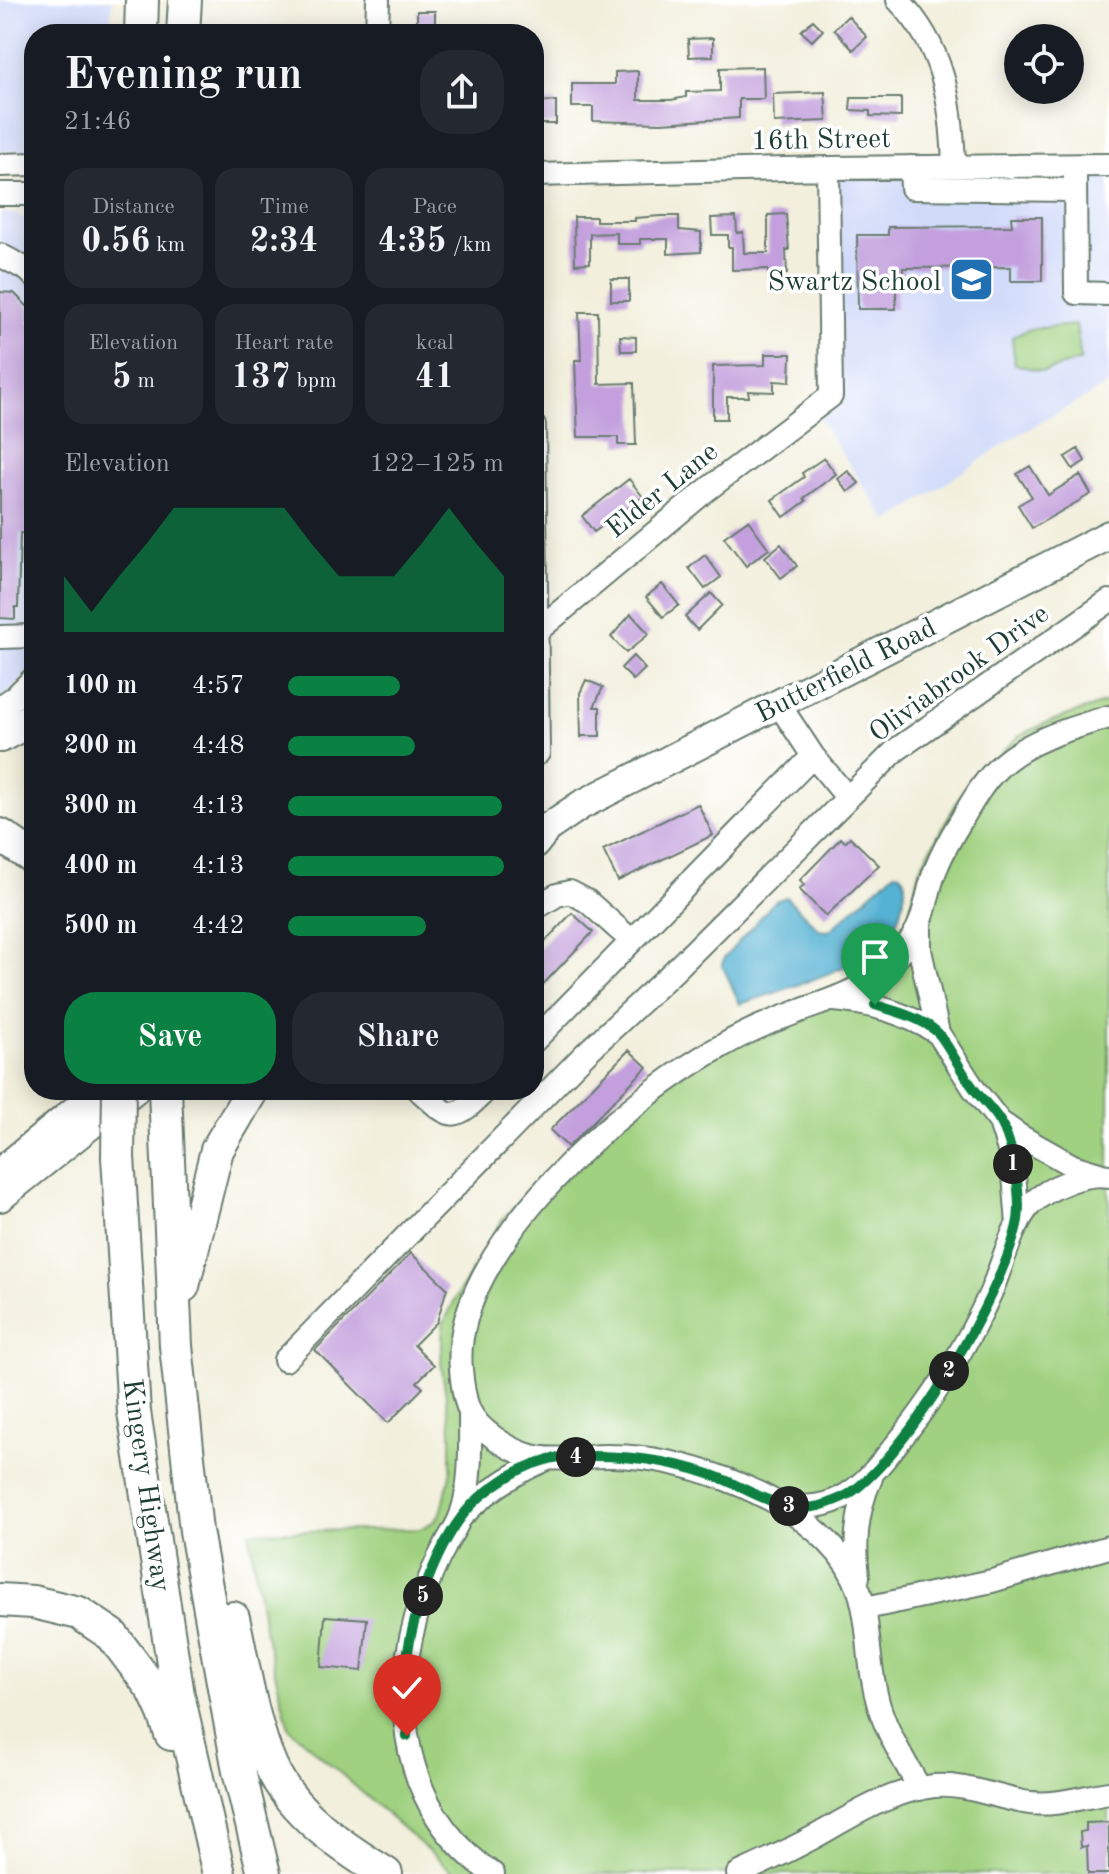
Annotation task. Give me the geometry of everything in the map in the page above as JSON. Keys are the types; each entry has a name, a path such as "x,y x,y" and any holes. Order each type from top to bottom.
{"highway":[{"path":"141,24 142,0"},
{"path":"184,24 185,0"},
{"path":"0,736 24,723"},
{"path":"0,835 24,851"},
{"path":"0,1147 88,1100"},
{"path":"0,1175 90,1100"},
{"name":"Kingery Highway","path":"119,1100 118,1157 134,1412 178,1695 219,1874"},
{"name":"Kingery Highway","path":"166,1100 165,1127 180,1401 196,1531 239,1771 264,1874"},
{"path":"175,1316 217,1150 246,1100"},
{"path":"196,1531 228,1596 254,1715 272,1768 302,1809 330,1835 386,1874"},
{"path":"0,1600 33,1602 79,1613 112,1635 138,1668 164,1713 208,1874"}],"main road":[{"name":"Butterfield Road","path":"544,828 581,805 1109,535"},
{"path":"0,1197 122,1100"}],"street":[{"path":"377,24 378,0"},
{"path":"898,0 910,13 941,70 950,104 954,166"},
{"path":"0,165 24,164"},
{"path":"1075,165 1076,293 1109,294"},
{"name":"16th Street","path":"544,175 1109,165"},
{"path":"911,167 912,188 1075,190"},
{"name":"Elder Lane","path":"544,625 704,492 831,396 828,168"},
{"path":"0,255 24,268"},
{"name":"Oliviabrook Drive","path":"544,1096 896,750 1109,601"},
{"path":"0,637 24,636"},
{"path":"0,707 24,688"},
{"path":"778,703 813,756 847,797"},
{"path":"1105,1175 1073,1166 1020,1136 1000,1122 974,1089 938,1033 920,950 920,925 926,895 938,864 977,795 997,769 1021,751 1052,736 1109,717"},
{"path":"544,1031 813,756"},
{"path":"544,903 570,892 587,901 632,941"},
{"path":"493,1874 468,1855 437,1819 418,1784 407,1736 406,1666 412,1631 443,1550 460,1517 466,1494 470,1412 460,1367 460,1342 466,1317 482,1279 501,1246 558,1176 655,1089 706,1056 792,1013 859,987 905,948 920,925"},
{"path":"831,1000 875,1005 897,1012 938,1033"},
{"path":"429,1100 443,1113 457,1115 476,1100"},
{"name":"Oliviabrook Drive","path":"285,1360 540,1100"},
{"path":"1000,1122 1013,1163 1018,1224"},
{"path":"779,1506 804,1507 830,1502 847,1495 873,1473 929,1402 954,1363 987,1302 1018,1224 1031,1204 1077,1179 1105,1175"},
{"path":"470,1412 484,1429 525,1455 547,1459 646,1457 683,1465 722,1479 779,1506 812,1527 849,1566 863,1598"},
{"path":"460,1517 501,1482 547,1459"},
{"path":"873,1473 862,1496 855,1552 871,1662 879,1708 920,1789"},
{"path":"863,1598 992,1581 1109,1547"},
{"path":"738,1874 895,1794 952,1787 1008,1799 1054,1804 1109,1793"}],"shaded area":[{"path":"0,0 112,0 111,24 24,24 24,151 0,152"},
{"name":"Swartz School","path":"1109,173 1109,384 1015,437 888,522 819,419 830,408 833,175"},
{"path":"0,213 24,218 24,678 0,701"}],"green space":[{"path":"1076,325 1081,360 1043,372 1015,364 1012,337 1030,329"},
{"path":"1109,701 1109,1874 455,1874 289,1728 264,1628 249,1532 420,1529 435,1521 442,1510 451,1470 451,1430 441,1363 443,1325 456,1297 504,1217 599,1121 651,1076 691,1048 847,981 874,964 901,933 908,918 920,868 964,789 1019,736"}],"water":[{"path":"895,872 901,873 905,884 903,903 898,919 884,942 837,970 740,1004 722,965 724,958 775,901 786,897 820,930 829,931"}],"building":[{"path":"417,11 435,11 435,24 417,24"},
{"path":"848,16 867,37 853,50 834,29"},
{"path":"813,20 823,30 812,41 801,31"},
{"path":"713,38 713,56 689,57 688,39"},
{"path":"763,67 764,99 739,99 739,118 661,123 593,121 593,107 572,107 572,84 615,84 615,72 638,71 638,100 671,100 686,97 686,92 720,91 720,68"},
{"path":"825,92 827,121 774,123 773,94"},
{"path":"851,98 901,98 901,117 870,116 870,111 850,110"},
{"path":"556,101 556,124 544,124 544,102"},
{"path":"786,214 787,274 768,274 768,269 732,270 732,247 728,247 728,235 712,235 711,218 736,217 737,233 743,232 744,253 768,253 768,215"},
{"path":"679,216 679,230 701,232 701,252 668,254 668,239 640,239 640,244 617,244 617,233 590,234 590,263 575,264 574,217 596,217 596,221 635,221 635,218"},
{"path":"1011,217 1042,217 1042,281 1011,281 1011,267 903,268 903,289 896,289 896,309 858,309 857,235 888,235 888,227 1012,226"},
{"path":"611,279 629,279 629,301 611,301"},
{"path":"0,292 14,293 24,303 24,533 20,533 15,619 0,618"},
{"path":"579,312 598,312 599,384 634,383 636,445 618,445 618,437 578,437 575,360 581,360"},
{"path":"620,336 636,337 636,351 621,351"},
{"path":"765,354 791,354 790,382 774,381 774,392 748,391 749,397 727,397 727,419 713,419 713,366 765,365"},
{"path":"1078,449 1085,461 1073,469 1065,457"},
{"path":"824,458 836,474 784,517 772,500"},
{"path":"1030,466 1048,495 1080,475 1091,494 1032,528 1018,505 1032,497 1017,474"},
{"path":"848,471 859,483 848,492 838,479"},
{"path":"629,479 643,497 594,532 582,516"},
{"path":"748,520 769,549 746,566 724,537"},
{"path":"781,544 797,566 781,578 765,557"},
{"path":"705,555 721,577 705,589 689,568"},
{"path":"662,584 679,605 663,617 646,597"},
{"path":"711,593 722,605 697,630 685,617"},
{"path":"631,614 649,634 626,653 611,637"},
{"path":"633,656 645,669 633,680 621,668"},
{"path":"586,680 603,687 594,707 600,707 600,736 581,738 580,693"},
{"path":"698,804 713,835 618,881 603,850"},
{"path":"850,837 879,865 826,916 799,889 804,885 800,880 841,838 845,842"},
{"path":"572,913 593,932 544,983 544,942"},
{"path":"629,1050 647,1067 568,1147 550,1130"},
{"path":"411,1253 447,1288 437,1322 414,1345 434,1365 417,1382 423,1388 388,1423 315,1350"},
{"path":"325,1616 367,1619 362,1671 321,1667"},
{"path":"1109,1822 1109,1874 1088,1874 1087,1846 1081,1847 1080,1832 1086,1831 1086,1823"}],"place":[{"name":"Swartz School","path":"972,280"}],"route":[{"path":"407,1736 404,1698 406,1666 422,1598 460,1517 501,1482 547,1459 646,1457 683,1465 722,1479 779,1506 817,1506 847,1495 873,1473 929,1402 954,1363 976,1326 1018,1224 1013,1163 1000,1122 974,1089 938,1033 897,1012 875,1005"}]}
